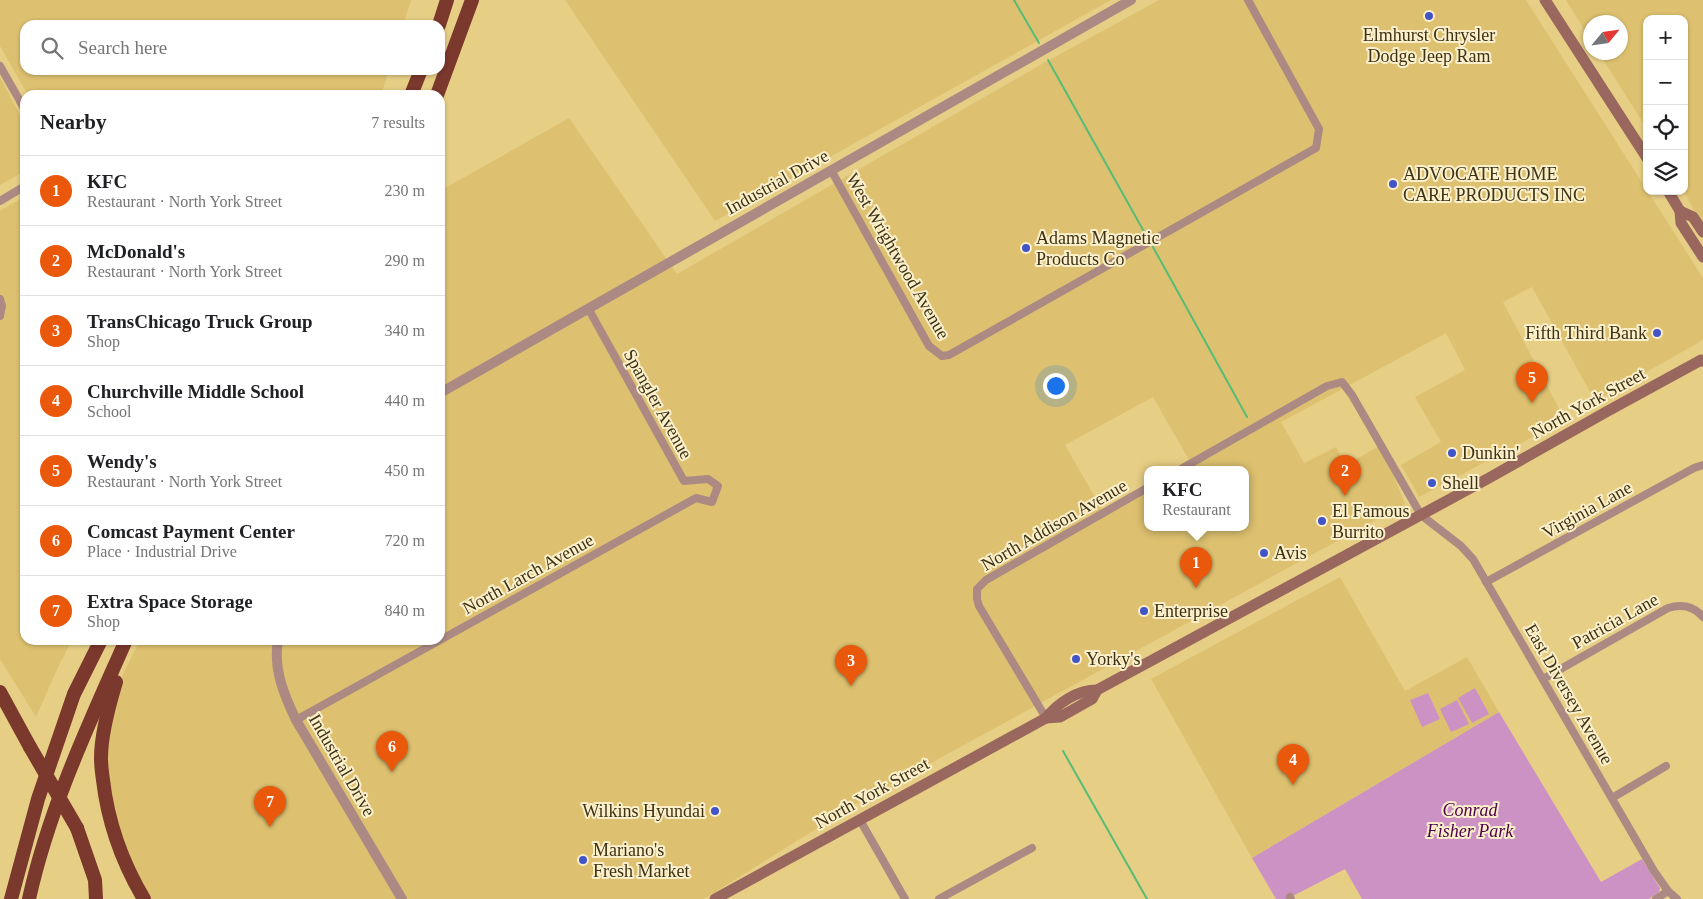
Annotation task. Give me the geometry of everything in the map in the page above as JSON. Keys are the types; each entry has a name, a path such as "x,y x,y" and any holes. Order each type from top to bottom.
{"highway":[{"path":"441,20 447,0"},
{"path":"445,73 472,0"},
{"path":"413,90 420,75"},
{"path":"439,90 444,75"},
{"path":"11,899 38,799 74,694 98,645"},
{"path":"29,899 36,868 71,766 126,645"},
{"path":"127,645 108,708 100,757 111,828 144,899"},
{"path":"0,692 77,828 95,880 96,899"}],"main road":[{"path":"1545,0 1643,152"},
{"path":"1670,195 1680,211 1681,223 1703,257"},
{"path":"1680,211 1693,216 1703,232"},
{"name":"North York Street","path":"716,899 1046,718 1056,706 1086,690 1097,690 1421,515 1702,358"}],"street":[{"name":"Industrial Drive","path":"445,390 1131,0"},
{"name":"West Wrightwood Avenue","path":"831,170 929,346 942,356 949,355 1316,148 1319,129 1248,0"},
{"path":"0,66 20,101"},
{"path":"0,200 20,189"},
{"path":"0,299 2,306 0,316"},
{"name":"Spangler Avenue","path":"588,308 684,481 708,479 718,486 712,502 696,498"},
{"path":"1186,466 1327,386 1342,382 1352,395 1421,515"},
{"name":"Virginia Lane","path":"1486,582 1694,468 1703,465"},
{"name":"North Addison Avenue","path":"1046,718 979,606 977,589 986,580 1144,490"},
{"name":"North Larch Avenue","path":"445,637 696,498"},
{"name":"East Diversey Avenue","path":"1421,515 1461,546 1473,559 1654,872 1668,891 1677,899"},
{"name":"Patricia Lane","path":"1543,680 1668,608 1676,605 1688,606 1703,617"},
{"name":"Industrial Drive","path":"277,645 279,680 285,698 296,720 402,899"},
{"name":"North Larch Avenue","path":"296,720 431,645"},
{"path":"1612,798 1666,766"},
{"path":"860,820 905,899"},
{"path":"939,899 1032,848"},
{"path":"1656,899 1668,891"}],"shaded area":[{"path":"0,0 411,0 405,20 20,20 20,75 387,75 383,90 25,90 0,46"},
{"path":"565,0 1111,0 715,221"},
{"path":"1159,0 1526,0 1643,184 1643,195 1650,195 1703,278 1703,339 1595,401 1532,287 1503,302 1565,420 1419,497 1401,465 1441,442 1415,397 1465,370 1446,333 1281,422 1304,463 1336,447 1346,465 1381,445 1405,504 854,805 704,899 150,899 123,847 109,803 105,757 111,712 123,674 138,645 445,645 445,188 569,118 677,274 1042,64","holes":["1153,397 1189,460 1179,466 1249,466 1249,531 1144,531 1144,487 1103,511 1065,445"]},
{"path":"1566,0 1703,0 1703,229 1686,195 1688,195 1688,15 1643,15 1643,123 1603,60 1628,60 1628,15 1583,15 1583,28"},
{"path":"0,77 20,115 20,174 0,185"},
{"path":"20,199 20,645 69,645 36,717 0,659 0,211"},
{"path":"1340,577 1405,691 1467,657 1499,712 1252,858 1151,679"}],"green space":[{"path":"1475,688 1489,714 1472,723 1458,698"},
{"path":"1428,693 1440,719 1422,727 1410,700"},
{"path":"1457,700 1469,724 1451,732 1440,709"},
{"name":"Conrad Fisher Park","path":"1499,712 1601,882 1642,859 1660,888 1659,892 1649,899 1362,899 1345,869 1287,899 1276,899 1252,858"}],"waterway":[{"path":"1014,0 1039,43"},
{"path":"1048,60 1147,237"},
{"path":"1153,247 1247,417"},
{"path":"1063,751 1147,899"}],"place":[{"name":"Elmhurst Chrysler Dodge Jeep Ram","path":"1429,16"},
{"name":"ADVOCATE HOME CARE PRODUCTS INC","path":"1393,184"},
{"name":"Adams Magnetic Products Co","path":"1026,248"},
{"name":"Fifth Third Bank","path":"1657,333"},
{"name":"Wendy's","path":"1532,403"},
{"name":"Dunkin'","path":"1452,453"},
{"name":"Shell","path":"1432,483"},
{"name":"McDonald's","path":"1345,496"},
{"name":"El Famous Burrito","path":"1322,521"},
{"name":"Avis","path":"1264,553"},
{"name":"KFC","path":"1196,588"},
{"name":"Enterprise","path":"1144,611"},
{"name":"Yorky's","path":"1076,659"},
{"name":"TransChicago Truck Group","path":"851,686"},
{"name":"Comcast Payment Center","path":"392,772"},
{"name":"Churchville Middle School","path":"1293,785"},
{"name":"Wilkins Hyundai","path":"715,811"},
{"name":"Extra Space Storage","path":"270,827"},
{"name":"Mariano's Fresh Market","path":"583,860"}]}
